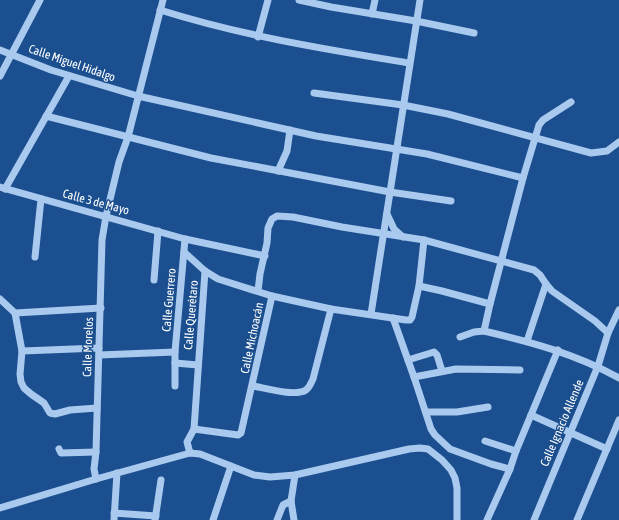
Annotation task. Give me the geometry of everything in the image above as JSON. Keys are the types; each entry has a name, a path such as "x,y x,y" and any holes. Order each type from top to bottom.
{"street":[{"path":"0,76 40,0"},
{"name":"Calle Morelos","path":"95,475 102,240 106,216 119,162 128,137 163,0"},
{"path":"258,36 268,0"},
{"path":"299,0 331,4 372,14 474,33"},
{"path":"372,14 375,0"},
{"path":"371,314 420,0"},
{"path":"160,10 258,36 309,47 410,63"},
{"name":"Calle Miguel Hidalgo","path":"0,50 69,76 138,96 316,136 427,154 523,178"},
{"path":"3,188 69,76"},
{"path":"314,93 403,105 448,114 591,153 607,151 619,142"},
{"path":"484,331 523,178 539,125 543,120 571,102"},
{"path":"46,116 212,158 390,192 451,201"},
{"path":"278,171 287,151 290,130"},
{"name":"Calle 3 de Mayo","path":"3,188 186,239 264,256"},
{"path":"35,257 41,199"},
{"path":"387,214 394,229 403,237"},
{"path":"258,291 270,223 272,219 277,216 293,217 342,227 424,240 537,272 546,284 567,302 595,321 608,333"},
{"path":"154,280 158,231"},
{"name":"Calle Guerrero","path":"175,386 175,352 186,239"},
{"path":"205,271 218,279 272,296 331,309 410,320 419,286 424,240"},
{"name":"Calle Querétaro","path":"184,252 205,271 194,429"},
{"path":"527,341 546,284"},
{"path":"419,286 490,304"},
{"name":"Calle Michoacán","path":"194,429 238,435 240,434 253,386 272,296"},
{"path":"0,299 15,313 22,351 20,374 21,382 24,388 44,403 49,412 55,414 70,410 97,408"},
{"path":"15,313 101,308"},
{"path":"253,386 293,392 301,392 308,388 313,379 331,309"},
{"name":"Calle Ignacio Allende","path":"534,520 598,366 608,333 616,326 619,310"},
{"path":"393,318 431,429 446,455 455,478 457,488 457,520"},
{"path":"460,337 474,332 484,331 527,341 558,350 598,366 619,378"},
{"path":"487,520 510,469 530,416 558,350"},
{"path":"22,351 175,352"},
{"path":"408,360 432,352 436,353 442,371"},
{"path":"175,363 198,365"},
{"path":"414,377 456,369 520,370"},
{"path":"426,412 452,412 488,407"},
{"path":"530,416 609,446"},
{"path":"577,520 619,420"},
{"path":"190,452 187,443 194,429"},
{"path":"609,446 619,440"},
{"path":"485,441 516,451"},
{"path":"0,508 95,475 117,473 190,452 200,454 243,471 263,477 283,477 296,475 409,449 420,448 510,469"},
{"path":"59,449 61,453 96,452"},
{"path":"213,520 231,466"},
{"path":"117,473 114,517 156,518 161,480"},
{"path":"294,520 291,501 296,475"},
{"path":"277,520 283,505 291,501"}]}
